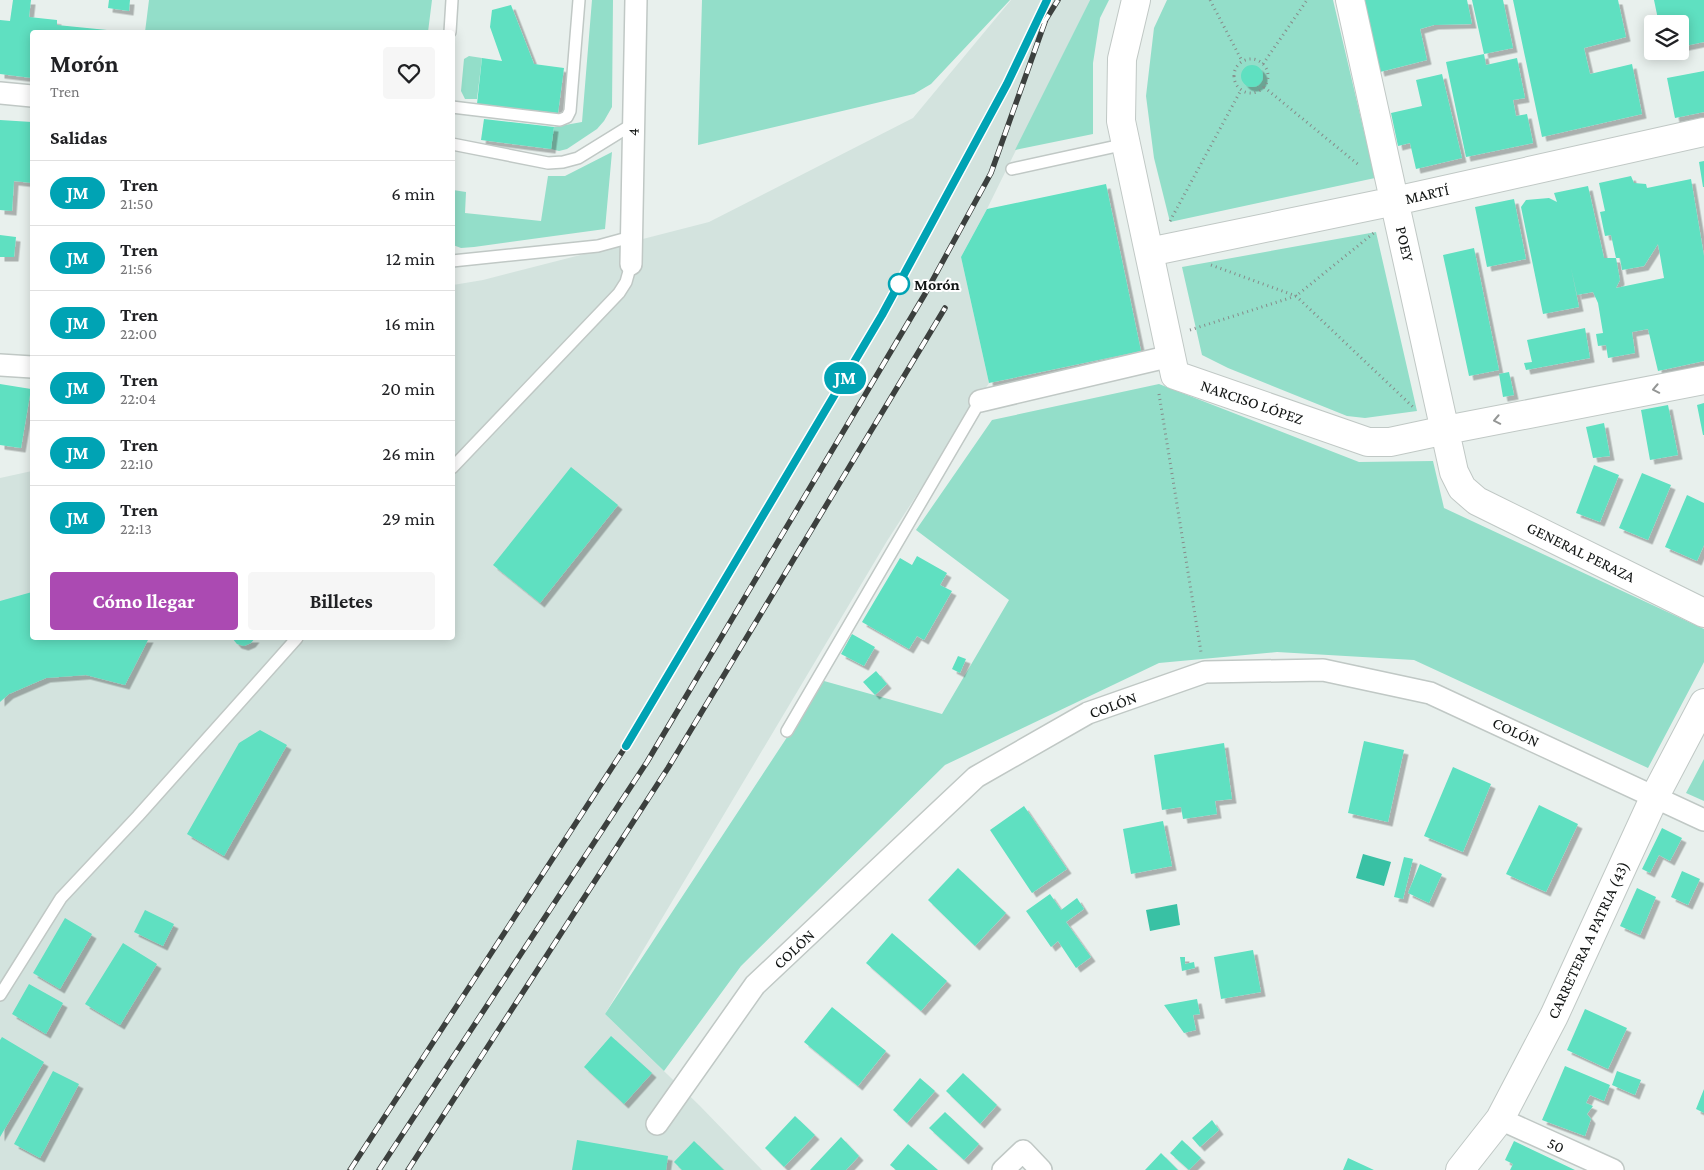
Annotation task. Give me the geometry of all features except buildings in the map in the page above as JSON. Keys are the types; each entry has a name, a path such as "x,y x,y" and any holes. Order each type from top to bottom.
{"street":[{"name":"4","path":"631,264 636,0"},
{"name":"NARCISO LÓPEZ","path":"1136,0 1122,59 1121,121 1150,252 1163,351 1174,375 1368,442 1390,442 1704,380"},
{"name":"POEY","path":"1350,0 1454,472 1462,488"},
{"path":"0,93 30,96"},
{"name":"MARTÍ","path":"1150,252 1395,201 1704,132"},
{"path":"980,400 1163,351"},
{"path":"0,365 30,367"},
{"name":"GENERAL PERAZA","path":"1462,488 1477,501 1704,613"},
{"name":"COLÓN","path":"657,1124 755,985 976,777 1088,713 1205,672 1323,670 1430,693 1704,820"},
{"name":"CARRETERA A PATRIA (43)","path":"1460,1170 1500,1119 1554,1016 1654,796 1704,703"},
{"name":"50","path":"1500,1119 1613,1170"},
{"path":"1003,1170 1023,1151 1040,1170"}],"lane":[{"path":"450,30 452,0"},
{"path":"455,107 560,120 567,117 570,111 579,0"},
{"path":"455,145 548,163 563,162 578,158 633,124"},
{"path":"1012,168 1126,144"},
{"path":"455,261 598,246 631,237"},
{"path":"455,465 619,293 626,282 631,264"},
{"path":"786,731 980,400"},
{"path":"0,995 61,898 138,816 295,640"}],"path":[{"path":"1210,0 1242,61"},
{"path":"1263,64 1307,0"},
{"path":"1253,58 1263,64 1268,74 1268,80 1264,87 1257,92 1251,93 1241,90 1237,86 1234,76 1238,65 1242,61 1253,58"},
{"path":"1264,87 1360,166"},
{"path":"1150,252 1170,222 1241,90"},
{"path":"1205,672 1163,351 1218,322 1296,296 1376,232 1395,201"},
{"path":"1197,243 1204,263 1296,296 1417,411 1446,430"}],"shaded area":[{"path":"149,0 432,0 428,30 145,30"},
{"path":"592,0 613,0 612,107 597,129 567,149 559,151 551,149 554,127 582,122"},
{"path":"702,0 1010,0 931,84 914,94 698,145"},
{"path":"1011,0 1090,0 987,209 961,257 989,383 887,541 605,1014 699,1105 762,1170 0,1170 0,478 30,471 30,640 455,640 455,285 483,280 709,222 913,118"},
{"path":"1090,0 1109,0 1100,18 1093,63 1093,134 1015,150"},
{"path":"1167,0 1333,0 1375,178 1170,222 1154,158 1146,96 1154,28"},
{"path":"469,56 482,58 477,99 465,99 461,91 464,59"},
{"path":"612,152 605,229 474,247 461,248 455,246 455,190 466,192 465,213 541,221 548,176 565,176"},
{"path":"1376,232 1417,411 1365,418 1347,416 1228,368 1202,355 1182,267"},
{"path":"1159,384 1359,462 1433,461 1444,508 1704,629 1704,662 1648,768 1414,660 1277,652 1159,663 945,765 741,966 664,1071 605,1014 824,681 942,714 1009,600 916,530 992,420"},
{"path":"1704,759 1704,801 1686,793"},
{"path":"1363,854 1391,862 1384,886 1356,878"},
{"path":"1177,904 1180,925 1150,931 1146,910"}],"railway":[{"path":"350,1170 626,746 882,315 1007,84 1047,0"},
{"path":"1043,24 1058,0"},
{"path":"379,1170 647,762 925,294 991,173 1046,19"},
{"path":"408,1170 668,768 945,308"}],"train":[{"name":"JM","path":"626,746 882,315 983,131 1047,0"}],"place":[{"name":"Morón","path":"899,284"}]}
